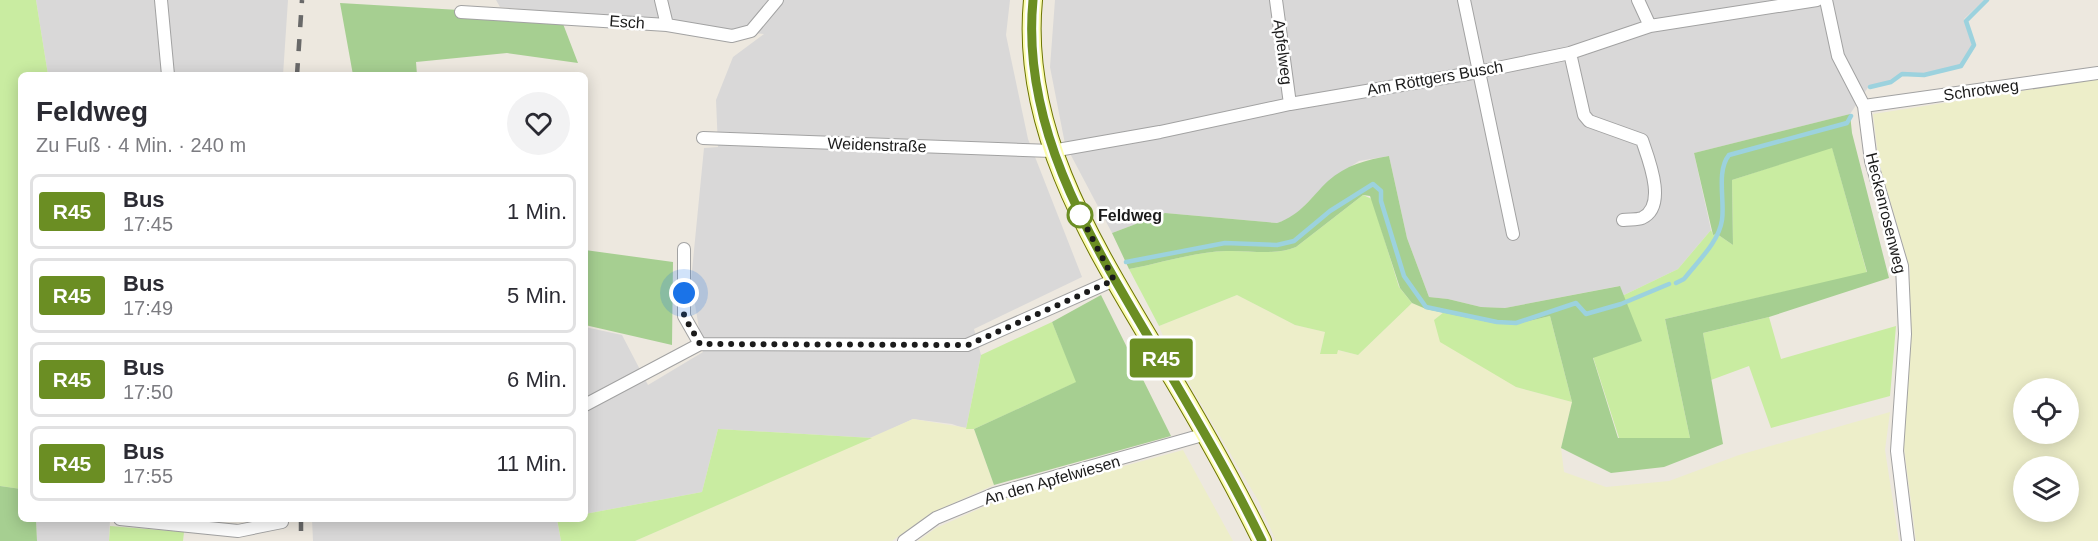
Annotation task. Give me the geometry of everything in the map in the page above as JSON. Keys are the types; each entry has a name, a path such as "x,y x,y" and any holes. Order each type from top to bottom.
{"street":[{"path":"161,0 168,72"},
{"path":"661,0 667,25"},
{"name":"Esch","path":"461,12 667,25 732,36 752,31 777,0"},
{"path":"1033,0 1034,74 1052,151 1080,215 1114,280 1206,434 1262,541"},
{"name":"Apfelweg","path":"1276,0 1290,104"},
{"path":"1464,0 1513,234"},
{"path":"1638,0 1650,26"},
{"name":"Am Röttgers Busch","path":"1052,151 1160,132 1290,104 1478,72 1570,53 1650,26 1817,0"},
{"name":"Heckenrosenweg","path":"1826,0 1838,56 1864,106 1871,161 1902,266 1905,334 1897,451 1908,541"},
{"path":"1570,53 1584,115 1589,121 1642,140 1654,176 1654,202 1651,210 1642,218 1623,220"},
{"name":"Schrotweg","path":"1864,106 2098,73"},
{"name":"Weidenstraße","path":"703,138 1052,151"},
{"path":"684,249 684,316 700,344"},
{"path":"588,403 700,344 968,345 1114,280"},
{"name":"An den Apfelwiesen","path":"904,541 936,518 994,494 1206,434"},
{"path":"188,522 238,531 282,522"}],"shaded area":[{"path":"36,0 288,0 283,72 48,72"},
{"path":"496,0 1010,0 1006,35 1028,139 1082,277 974,329 981,355 966,429 952,424 913,419 872,438 718,429 702,492 588,513 588,328 622,335 648,385 703,352 691,281 704,148 718,147 716,100 733,57 764,34 500,7"},
{"path":"1055,0 1984,0 1964,19 1972,44 1967,57 1956,68 1923,74 1901,73 1891,81 1869,86 1850,114 1694,153 1711,230 1678,269 1622,296 1619,286 1505,308 1481,307 1429,297 1407,238 1389,156 1359,161 1329,181 1292,218 1277,223 1165,213 1112,233 1065,144 1050,67"},
{"path":"36,522 110,522 109,541 37,541"},
{"path":"312,522 557,522 561,541 313,541"}],"green space":[{"path":"0,0 36,0 48,72 18,72 18,489 0,486"},
{"path":"340,3 560,16 578,63 507,53 416,62 417,72 352,72"},
{"path":"2098,79 2098,541 1916,541 1904,448 1910,269 1879,163 1873,114"},
{"path":"1850,114 1852,133 1889,278 1769,317 1703,333 1723,444 1664,467 1611,473 1561,448 1572,402 1550,316 1517,324 1498,324 1426,309 1412,303 1400,288 1370,196 1363,195 1296,247 1287,250 1214,252 1129,269 1112,233 1165,213 1277,223 1293,215 1328,181 1342,171 1364,161 1389,156 1407,238 1429,297 1481,307 1505,308 1620,286 1642,341 1593,358 1618,438 1690,438 1665,319 1867,272 1832,148 1732,180 1733,245 1717,234 1713,235 1694,153"},
{"path":"1832,147 1867,273 1665,319 1690,438 1619,438 1593,357 1641,341 1622,296 1678,269 1711,230 1713,235 1717,234 1733,245 1732,180"},
{"path":"1363,195 1372,199 1399,287 1412,303 1358,355 1338,350 1337,354 1320,354 1325,332 1295,325 1237,295 1159,326 1129,269 1202,253 1287,250 1296,247"},
{"path":"588,250 673,262 672,345 588,326"},
{"path":"1101,295 1171,436 994,485 974,429 1076,382 1052,322"},
{"path":"1237,295 1295,325 1325,332 1320,353 1337,350 1358,355 1412,303 1444,312 1434,320 1516,387 1572,402 1561,448 1564,472 1606,487 1669,481 1739,455 1890,412 1885,450 1899,541 1276,541 1259,502 1167,346 1159,326"},
{"path":"1444,312 1498,324 1517,324 1550,316 1572,402 1516,387 1440,342 1434,320"},
{"path":"1769,317 1781,359 1896,326 1890,396 1771,428 1749,366 1711,380 1703,333"},
{"path":"1052,322 1077,382 974,429 966,429 981,355"},
{"path":"913,419 974,429 994,485 931,513 892,541 635,541"},
{"path":"718,429 872,438 635,541 561,541 558,522 588,522 588,513 702,492"},
{"path":"1183,450 1233,541 918,541 936,528 999,500"},
{"path":"0,486 18,489 18,522 36,522 37,541 0,541"},
{"path":"110,526 184,532 183,541 109,541"}],"waterway":[{"path":"1870,87 1891,82 1902,74 1924,75 1961,66 1974,45 1966,21 1987,0"},
{"path":"1676,283 1684,279 1717,236 1723,212 1723,169 1729,155 1847,123 1851,116"},
{"path":"1126,262 1225,243 1277,245 1294,241 1330,211 1373,184 1381,191 1381,201 1404,276 1426,307 1497,322 1516,323 1576,303 1586,314 1621,304 1669,284"}],"railway":[{"path":"297,72 302,0"},
{"path":"301,522 301,541"}],"bus line":[{"name":"R45","path":"1033,0 1034,74 1052,151 1080,215 1114,280 1206,434 1262,541"}],"place":[{"name":"Feldweg","path":"1080,215"}],"route":[{"path":"684,293 684,316 700,344 968,345 1114,280 1080,215"}]}
